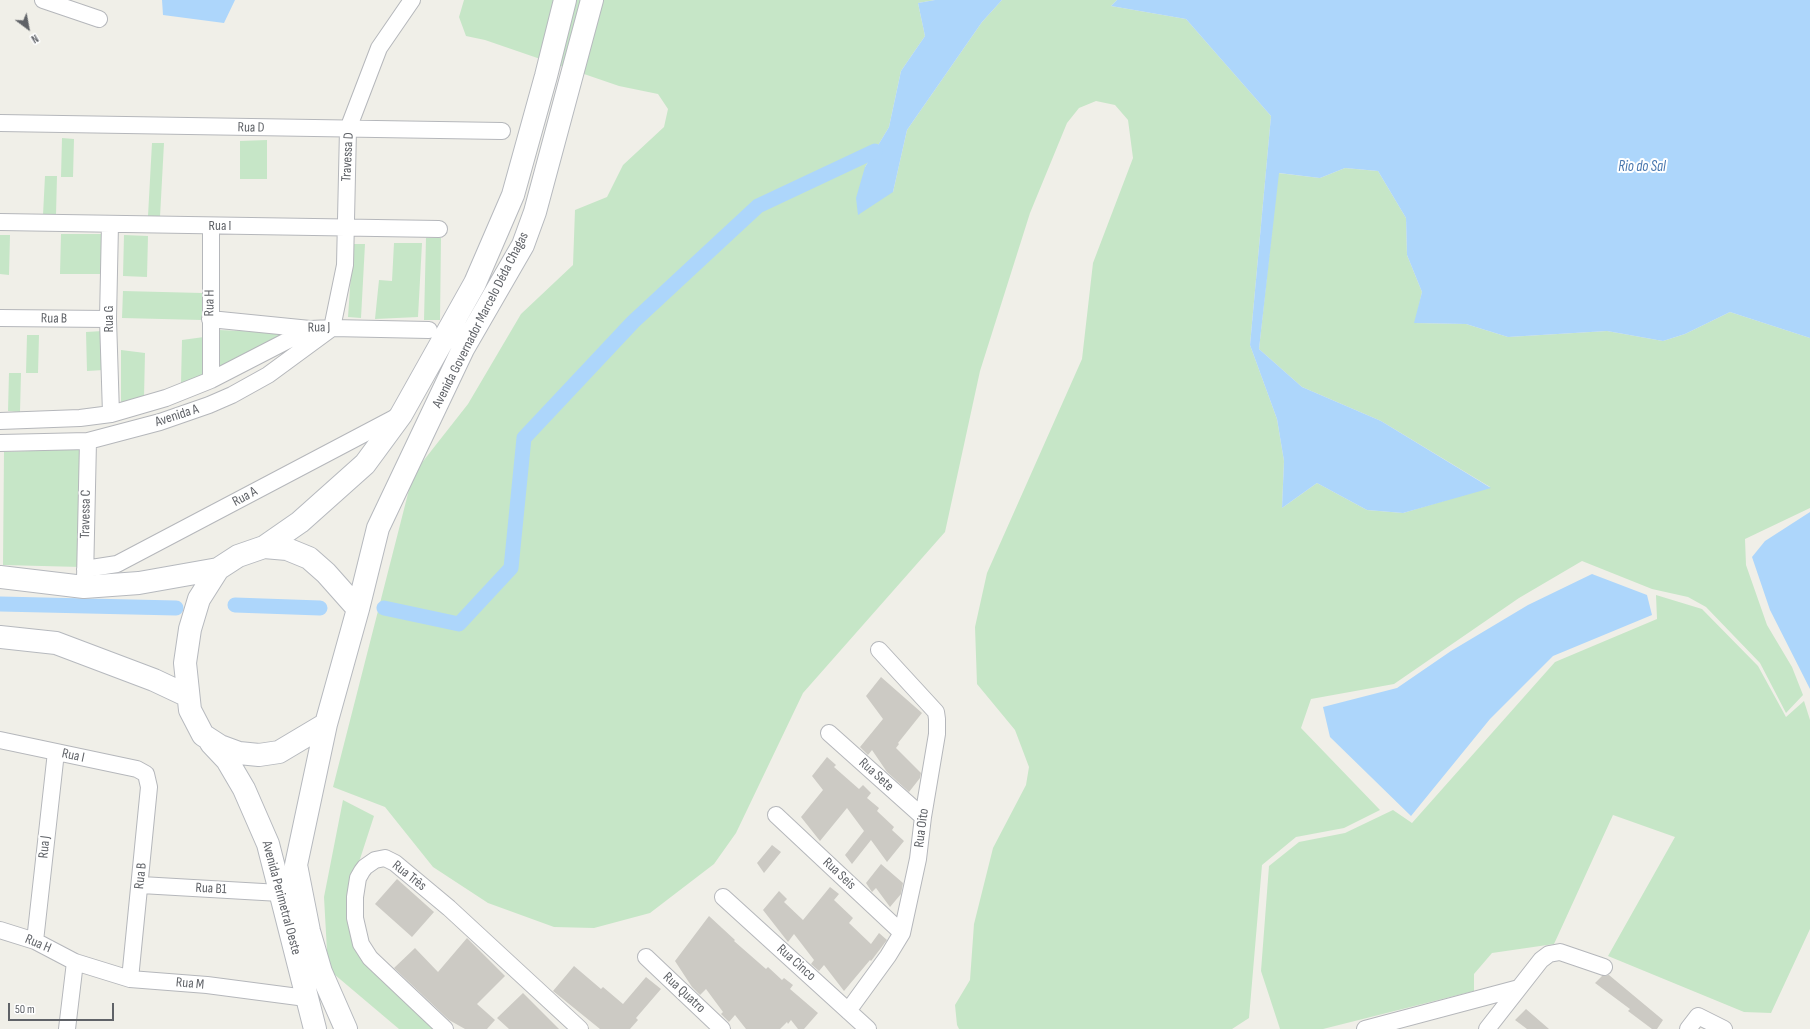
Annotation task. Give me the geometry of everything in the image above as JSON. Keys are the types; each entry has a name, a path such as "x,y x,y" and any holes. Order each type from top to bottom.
{"main road":[{"name":"Avenida Governador Marcelo Déda Chagas","path":"264,547 300,522 365,464 401,415 475,284 513,194 546,76 565,0"},
{"name":"Avenida Governador Marcelo Déda Chagas","path":"326,724 378,528 463,349 523,245 535,212 592,0"},
{"path":"326,724 279,752 259,756 239,753 220,746 203,735 190,710 188,696 185,663 190,630 199,599 218,569 238,556 264,547 287,549 309,558 326,573 358,608"},
{"name":"Rua A","path":"0,577 85,578 139,583 218,569"},
{"path":"0,637 56,643 154,680 188,696"},
{"name":"Avenida Perimetral Oeste","path":"326,724 296,865 309,931 321,972 346,1029"},
{"name":"Avenida Perimetral Oeste","path":"203,735 227,760 244,789 268,844 306,998 316,1029"}],"street":[{"path":"43,0 99,19"},
{"name":"Travessa D","path":"332,328 345,265 348,129 379,48 412,0"},
{"name":"Rua D","path":"0,123 502,131"},
{"name":"Rua I","path":"0,222 439,229"},
{"name":"Rua G","path":"110,224 108,320 112,414"},
{"name":"Rua H","path":"211,226 211,380"},
{"name":"Rua B","path":"0,318 108,320"},
{"name":"Rua J","path":"210,319 310,329 429,330"},
{"name":"Avenida A","path":"0,443 88,441 160,422 209,405 232,395 268,375 332,328"},
{"name":"Avenida A","path":"0,421 80,418 112,414 166,398 211,380 310,329"},
{"name":"Rua A","path":"85,578 118,564 401,415"},
{"name":"Travessa C","path":"85,578 88,441"},
{"name":"Rua Oito","path":"848,1011 888,956 902,932 918,860 936,734 936,712 879,650"},
{"name":"Rua Sete","path":"829,733 923,817"},
{"name":"Rua I","path":"0,740 137,769 146,774"},
{"name":"Rua J","path":"35,942 56,752"},
{"name":"Rua B","path":"130,979 141,885 150,787 146,774"},
{"name":"Rua Seis","path":"776,815 902,932"},
{"name":"Rua Três","path":"445,1029 370,958 361,944 355,918 355,897 358,878 365,867 375,860 385,858 395,863 449,908 580,1029"},
{"name":"Rua B1","path":"141,885 280,893"},
{"name":"Rua Cinco","path":"723,897 868,1029"},
{"name":"Rua H","path":"0,930 35,942 75,962"},
{"path":"1487,1029 1541,960 1552,952 1560,952 1604,967"},
{"name":"Rua Quatro","path":"646,957 722,1029"},
{"path":"67,1029 75,962"},
{"name":"Rua M","path":"75,962 130,979 207,985 306,998"},
{"path":"1365,1029 1519,988"},
{"path":"1688,1029 1698,1016 1724,1029"}],"green space":[{"path":"464,0 935,0 918,3 925,36 901,71 889,127 865,167 893,192 907,130 982,22 1002,0 1117,0 1111,6 1186,19 1271,116 1250,345 1277,419 1284,461 1282,508 1317,483 1367,510 1403,513 1490,487 1381,421 1302,387 1259,349 1278,173 1320,178 1345,168 1378,171 1406,218 1407,255 1422,292 1415,323 1466,324 1508,337 1607,331 1663,341 1685,334 1730,312 1810,338 1810,508 1745,539 1746,565 1767,625 1792,667 1803,695 1786,713 1760,663 1706,607 1688,597 1652,589 1582,561 1519,598 1394,684 1311,699 1301,728 1380,810 1344,828 1296,837 1262,865 1249,1018 1232,1029 959,1029 957,1025 955,1005 970,980 974,924 993,848 1026,785 1029,767 1015,730 977,684 975,627 987,573 1082,359 1093,263 1133,158 1128,120 1115,105 1096,101 1079,108 1067,123 1030,213 980,371 945,532 803,693 736,833 714,864 650,913 594,928 554,927 488,903 433,867 385,807 333,787 413,474 468,404 521,314 573,265 575,210 607,197 623,165 664,127 668,109 658,94 619,86 485,40 466,36 459,17"},
{"path":"62,138 74,139 73,177 61,177"},
{"path":"267,140 267,179 240,179 240,141"},
{"path":"152,143 164,143 160,217 148,216"},
{"path":"45,176 57,176 56,215 43,215"},
{"path":"61,234 106,234 104,274 60,274"},
{"path":"0,235 10,235 9,275 0,274"},
{"path":"124,235 148,236 147,277 123,276"},
{"path":"426,238 441,238 440,320 424,320"},
{"path":"394,243 422,243 418,317 375,319 379,280 392,281"},
{"path":"353,244 365,244 361,318 348,317"},
{"path":"123,291 202,293 202,320 122,318"},
{"path":"219,330 285,333 219,368"},
{"path":"103,331 104,370 87,371 86,332"},
{"path":"27,335 39,335 38,373 26,373"},
{"path":"204,337 205,378 181,383 182,340"},
{"path":"121,350 145,353 144,398 121,403"},
{"path":"9,373 21,373 20,412 8,411"},
{"path":"82,449 81,567 3,565 4,452"},
{"path":"1656,595 1702,609 1758,666 1786,717 1804,701 1810,720 1810,929 1771,1013 1744,1012 1608,956 1675,837 1613,815 1554,944 1492,953 1474,974 1474,991 1323,1029 1280,1029 1261,971 1269,866 1299,842 1345,833 1393,810 1412,823 1555,662 1657,619"},
{"path":"343,800 374,816 347,899 362,960 437,1029 399,1029 328,969 324,897"}],"water":[{"path":"162,0 235,0 224,23 163,15"},
{"path":"935,0 1002,0 982,22 907,130 893,192 858,215 856,198 865,167 889,127 901,71 925,36 918,3"},
{"name":"Rio do Sal","path":"1117,0 1810,0 1810,338 1730,312 1685,334 1663,341 1607,331 1508,337 1466,324 1414,323 1422,292 1407,255 1406,218 1378,171 1345,168 1320,178 1279,173 1259,349 1302,387 1381,421 1491,488 1403,513 1367,510 1317,483 1282,508 1284,461 1277,419 1250,345 1271,116 1186,19 1111,6"},
{"path":"1810,512 1810,689 1770,610 1752,557 1765,541"},
{"path":"1592,574 1647,595 1652,615 1553,656 1490,719 1411,816 1330,737 1323,707 1397,688 1451,651 1528,605"}],"building":[{"path":"881,677 922,713 898,743 899,744 896,748 921,773 920,778 909,792 887,772 872,750 868,755 860,747 883,719 866,696"},
{"path":"827,757 836,765 834,767 859,789 863,785 871,793 867,798 879,808 877,811 894,827 892,830 904,841 887,862 871,840 852,864 845,855 864,831 847,808 820,841 801,817 823,790 812,776"},
{"path":"772,845 781,852 764,873 757,863"},
{"path":"881,864 903,883 901,894 890,907 876,888 872,892 866,883"},
{"path":"397,879 434,912 412,937 375,904"},
{"path":"830,887 839,894 834,900 853,918 849,923 871,944 879,933 887,940 871,961 870,960 844,991 824,965 819,971 811,964 814,960 794,934 788,942 763,910 779,891 787,899 784,902 803,920"},
{"path":"709,916 735,940 734,941 766,969 768,967 782,980 784,978 793,985 790,989 818,1013 804,1029 798,1029 791,1020 780,1029 746,1029 735,1015 729,1022 721,1014 723,1012 706,989 700,995 692,987 675,961"},
{"path":"467,938 505,976 477,1004 495,1020 487,1029 465,1029 449,1020 394,968 415,948 438,972"},
{"path":"574,966 601,989 603,987 623,1004 646,977 661,989 636,1018 638,1020 630,1029 600,1029 553,991"},
{"path":"1609,975 1663,1020 1657,1029 1652,1029 1628,1011 1630,1009 1595,983 1602,976"},
{"path":"523,993 559,1029 509,1029 497,1018"},
{"path":"1526,1009 1549,1029 1527,1029 1515,1020"}],"waterway":[{"path":"384,608 459,624 511,568 524,438 633,322 758,206 875,151"},
{"path":"0,604 176,608"},
{"path":"235,605 320,608"}]}
